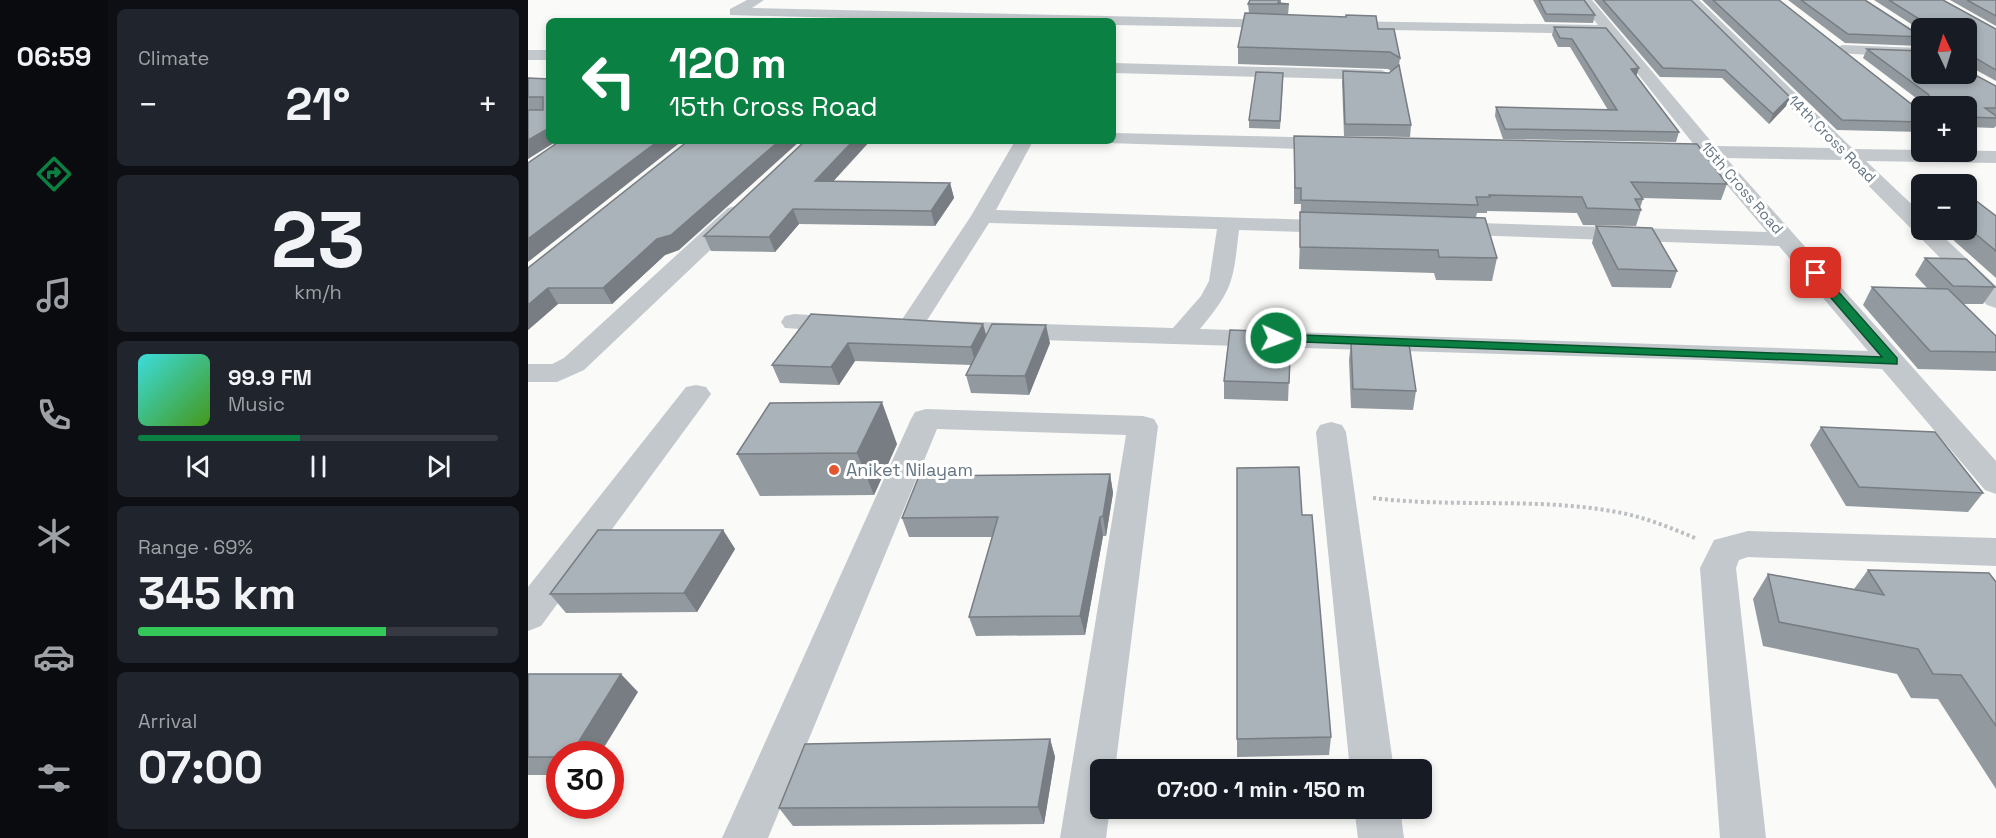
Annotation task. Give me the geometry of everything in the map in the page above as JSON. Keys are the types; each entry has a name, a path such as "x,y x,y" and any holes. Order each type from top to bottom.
{"street":[{"path":"757,0 729,14 1103,17 1301,24"},
{"name":"15th Cross Road","path":"1585,0 1710,152 1996,482"},
{"name":"14th Cross Road","path":"1691,0 1911,216"},
{"path":"1325,25 1609,30"},
{"path":"1860,64 1837,47 1911,52"},
{"path":"528,55 546,55"},
{"path":"1116,68 1388,76"},
{"path":"1116,139 1352,144"},
{"path":"891,326 982,216 1022,144"},
{"path":"1638,150 1849,155 1911,154"},
{"path":"1977,154 1996,157"},
{"path":"528,373 557,373 574,364 752,198"},
{"path":"982,216 1359,227"},
{"path":"1181,334 1212,299 1221,281 1229,223"},
{"path":"1430,229 1785,238"},
{"name":"14th Cross Road","path":"1935,240 1996,300"},
{"path":"794,322 998,332 1181,334 1892,361"},
{"path":"528,615 696,394"},
{"path":"745,838 926,419 1143,426 1083,838"},
{"path":"1331,432 1371,759"},
{"path":"1743,838 1718,568 1726,550 1748,544 1996,552"},
{"path":"1378,819 1381,838"}],"path":[{"path":"1338,491 1407,504 1552,504 1622,511 1667,523 1704,542 1718,568"}],"building":[{"path":"1250,0 1279,0 1278,3 1289,4 1248,4"},
{"path":"1539,0 1584,0 1595,15 1546,14"},
{"path":"1603,0 1691,0 1790,97 1773,114 1725,70 1663,68"},
{"path":"1713,0 1779,0 1911,104 1911,122 1842,120"},
{"path":"1801,0 1865,0 1911,30 1911,37 1848,34"},
{"path":"1889,0 1943,0 1976,18 1918,18"},
{"path":"1967,0 1996,0 1996,16"},
{"path":"1245,13 1376,16 1378,29 1394,29 1400,58 1390,52 1238,47"},
{"path":"1977,19 1996,29 1996,70 1977,59"},
{"path":"1554,27 1606,28 1639,68 1631,69 1679,132 1505,129 1496,107 1617,110 1572,39 1560,38"},
{"path":"1867,49 1911,51 1911,82"},
{"path":"1399,65 1411,125 1345,124 1343,71 1389,73"},
{"path":"1256,72 1283,73 1280,121 1249,120"},
{"path":"1977,76 1996,86 1996,108 1985,108 1996,118 1977,117 1977,96 1929,95 1914,84 1977,84"},
{"path":"528,78 546,79 546,130 528,140 528,110 543,110 543,97 528,97"},
{"path":"1294,136 1697,144 1727,184 1631,182 1643,199 1635,199 1641,210 1587,208 1582,197 1489,195 1490,197 1476,197 1478,205 1301,200 1301,188 1295,188"},
{"path":"556,144 654,144 528,239 528,163"},
{"path":"684,144 776,144 671,235 657,239 603,288 548,288 528,305 528,268"},
{"path":"802,144 850,144 815,181 950,183 931,211 793,209 769,237 704,236"},
{"path":"1977,201 1996,216 1996,251 1977,235"},
{"path":"1300,212 1485,218 1497,258 1439,257 1438,250 1300,247"},
{"path":"1596,226 1652,228 1677,271 1618,269"},
{"path":"1925,258 1966,259 1995,287 1953,286"},
{"path":"1872,287 1948,289 1996,336 1996,352 1930,351"},
{"path":"811,314 983,324 971,347 848,343 831,367 772,365"},
{"path":"992,324 1046,325 1025,376 966,375"},
{"path":"1230,330 1291,332 1289,383 1224,381"},
{"path":"1351,342 1409,344 1416,391 1353,389"},
{"path":"882,402 857,453 737,454 770,403"},
{"path":"1821,427 1935,432 1983,493 1859,487"},
{"path":"1299,467 1302,515 1312,515 1331,737 1237,739 1237,468"},
{"path":"1110,474 1103,516 1100,517 1080,616 969,617 998,517 902,518 919,476"},
{"path":"598,530 723,530 684,593 550,594"},
{"path":"1868,570 1989,573 1996,582 1996,726 1961,675 1933,674 1918,649 1779,622 1768,574 1884,595"},
{"path":"528,674 621,674 579,741 546,741 546,757 528,757"},
{"path":"1050,739 1038,807 779,808 805,744"}],"place":[{"name":"Aniket Nilayam","path":"834,470"}],"route":[{"path":"1276,338 1703,352 1892,361 1816,273"}]}
